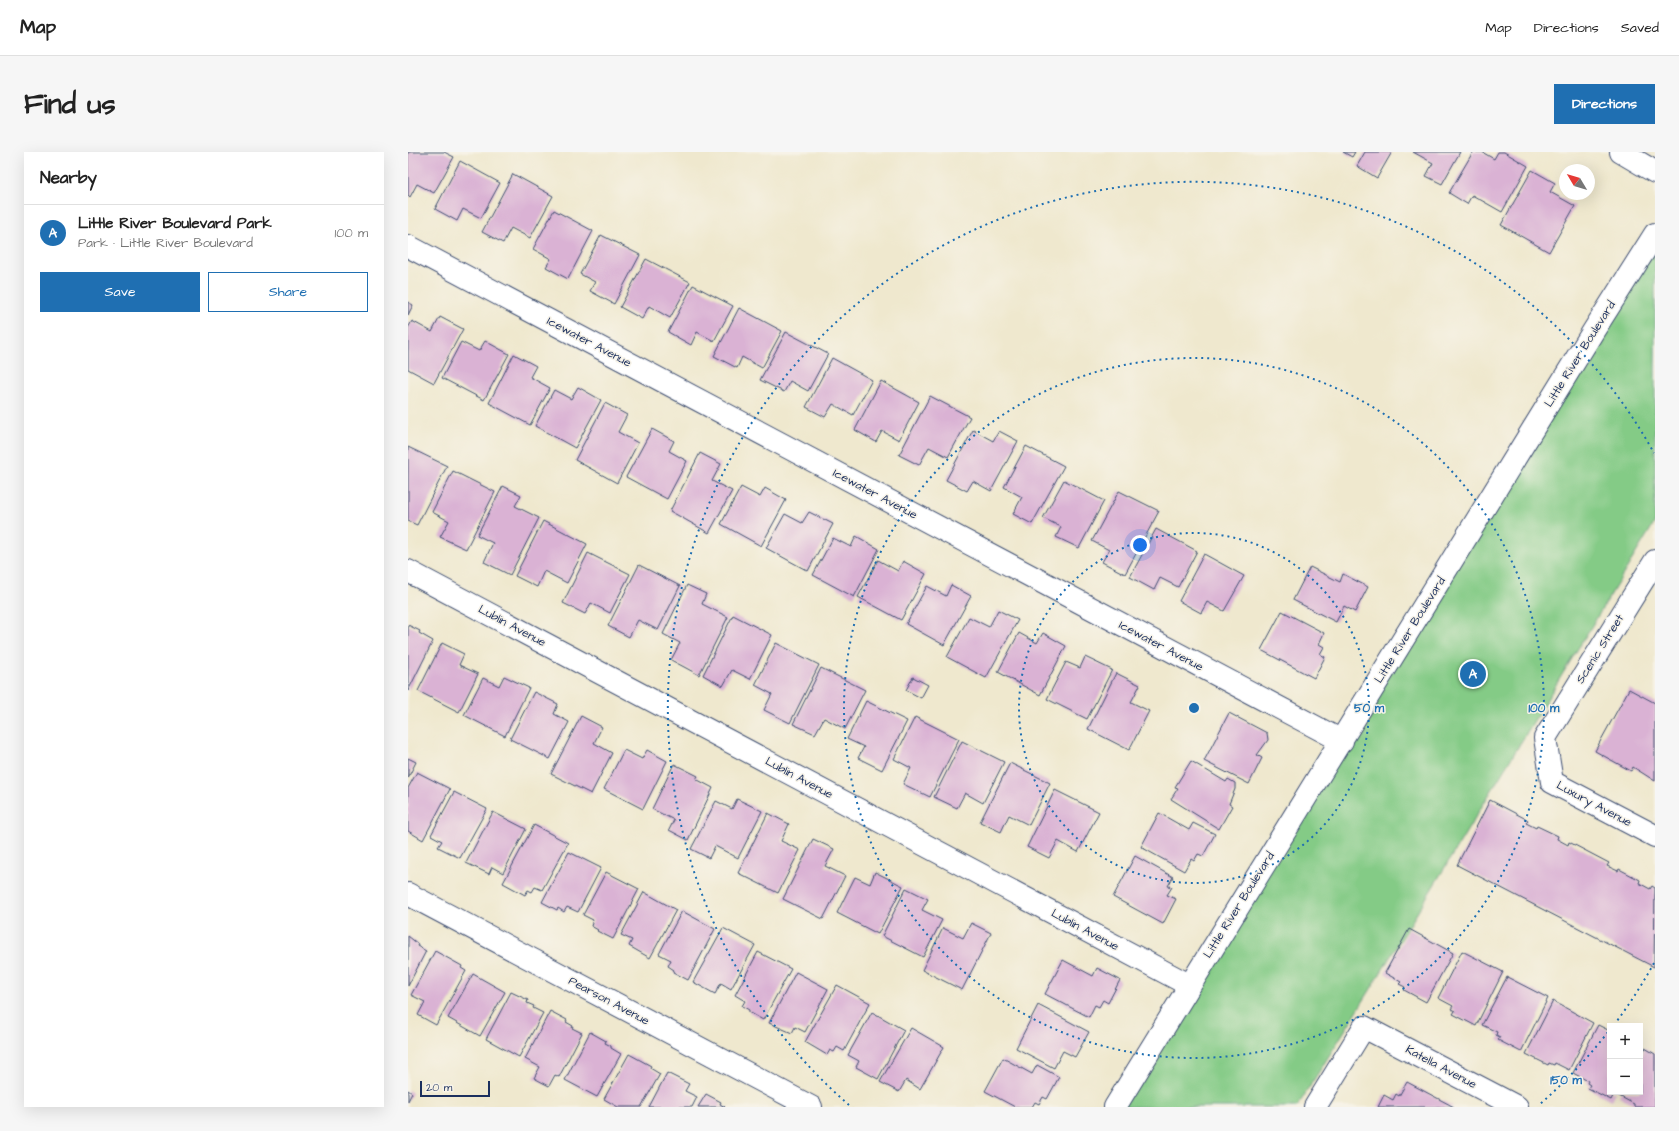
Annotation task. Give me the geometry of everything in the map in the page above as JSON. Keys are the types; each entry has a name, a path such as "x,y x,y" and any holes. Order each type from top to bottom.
{"street":[{"path":"1621,152 1655,172"},
{"name":"Little River Boulevard","path":"1115,1107 1164,1031 1189,985 1342,741 1590,337 1655,234"},
{"name":"Icewater Avenue","path":"408,246 1342,741"},
{"name":"Scenic Street","path":"1545,738 1655,561"},
{"name":"Lublin Avenue","path":"408,571 1189,985"},
{"name":"Luxury Avenue","path":"1545,738 1552,782 1655,836"},
{"name":"Pearson Avenue","path":"408,894 811,1107"},
{"name":"Katella Avenue","path":"1315,1107 1364,1027 1517,1107"}],"green space":[{"path":"1655,234 1655,522 1369,992 1297,1107 1115,1107"}],"building":[{"path":"408,152 444,152 454,157 434,193 417,184 410,197 408,195"},
{"path":"1343,152 1355,152 1352,157"},
{"path":"1365,152 1392,152 1377,178 1357,166"},
{"path":"1413,152 1460,152 1442,184 1426,176 1433,163"},
{"path":"1473,152 1482,152 1494,159 1498,152 1504,152 1528,166 1502,212 1472,195 1467,204 1449,193"},
{"path":"460,161 500,183 481,218 463,209 457,221 435,209"},
{"path":"1532,170 1555,183 1550,192 1559,197 1559,200 1564,200 1575,206 1549,252 1501,225"},
{"path":"513,174 553,196 530,238 511,228 503,243 482,232"},
{"path":"554,210 593,231 568,279 546,267 551,259 533,249"},
{"path":"601,235 640,255 614,304 590,291 595,282 580,274"},
{"path":"646,259 690,282 670,318 649,306 642,319 620,307"},
{"path":"693,285 733,306 714,341 697,332 691,345 668,332"},
{"path":"408,302 413,305 408,315"},
{"path":"739,308 782,331 762,368 742,357 737,368 714,356"},
{"path":"440,317 463,329 434,383 408,369 408,328 412,321 432,332"},
{"path":"786,332 828,354 808,391 790,381 784,392 760,380"},
{"path":"485,341 509,354 484,400 442,378 461,342 479,351"},
{"path":"514,354 536,366 530,377 550,388 530,425 489,403"},
{"path":"832,358 872,380 853,415 833,404 825,417 806,407"},
{"path":"881,381 919,402 899,440 882,431 876,442 855,430"},
{"path":"578,387 601,400 575,448 535,426 554,390 571,399"},
{"path":"930,396 970,417 948,457 929,447 919,465 899,455"},
{"path":"605,403 627,415 618,432 638,443 617,483 575,460"},
{"path":"652,429 674,441 669,451 687,461 667,499 626,477"},
{"path":"973,430 993,441 999,431 1018,441 991,491 973,481 967,491 946,480"},
{"path":"1026,446 1064,466 1032,524 1013,514 1022,497 1004,487"},
{"path":"408,447 447,466 417,525 408,521"},
{"path":"700,453 721,464 712,481 732,491 709,533 670,511"},
{"path":"453,471 495,492 466,549 440,537 449,521 432,512"},
{"path":"1064,480 1104,501 1079,548 1056,537 1061,527 1043,518"},
{"path":"503,486 521,495 515,506 539,518 510,575 484,562 493,543 477,535"},
{"path":"741,487 760,497 765,488 786,500 761,546 721,524"},
{"path":"1119,491 1159,511 1125,574 1102,562 1109,550 1092,541"},
{"path":"809,512 833,524 808,571 766,548 785,514 802,523"},
{"path":"543,521 587,544 567,583 544,571 537,587 515,576"},
{"path":"1156,529 1197,551 1178,587 1160,578 1154,590 1130,577"},
{"path":"856,536 879,549 854,597 813,575 833,538 851,547"},
{"path":"588,553 630,574 610,613 591,603 585,614 563,603"},
{"path":"1204,554 1244,576 1224,611 1207,602 1201,613 1179,601"},
{"path":"878,560 898,571 903,561 926,574 901,620 858,597"},
{"path":"639,565 680,586 658,630 638,620 629,637 608,626"},
{"path":"1310,567 1340,582 1343,574 1368,587 1355,612 1344,606 1336,622 1293,600"},
{"path":"687,585 706,594 702,604 728,617 699,675 671,660 680,643 663,634"},
{"path":"951,585 971,596 944,645 906,624 927,586 946,596"},
{"path":"998,610 1018,620 986,678 947,657 969,617 989,627"},
{"path":"1282,611 1324,633 1319,644 1324,647 1320,654 1325,657 1314,678 1261,650"},
{"path":"733,615 772,635 750,679 732,670 723,686 703,675"},
{"path":"408,625 420,631 419,633 433,641 408,691"},
{"path":"1019,633 1037,643 1043,633 1066,646 1040,695 998,672"},
{"path":"442,643 464,654 459,665 478,674 459,712 418,691"},
{"path":"776,643 819,665 790,723 764,710 772,694 755,685"},
{"path":"1085,657 1112,670 1087,719 1047,699 1066,662 1080,668"},
{"path":"821,668 865,690 845,729 824,718 815,734 793,724"},
{"path":"1116,673 1140,685 1131,702 1149,711 1129,750 1088,729"},
{"path":"504,676 529,688 505,736 464,715 483,678 499,686"},
{"path":"913,677 928,685 921,698 906,690"},
{"path":"1629,689 1655,703 1655,781 1633,767 1631,771 1595,751"},
{"path":"534,692 558,704 554,714 569,722 550,759 510,739"},
{"path":"866,701 907,721 882,770 858,758 864,747 847,739"},
{"path":"1229,713 1267,733 1268,740 1257,755 1262,758 1249,784 1204,761"},
{"path":"581,716 602,727 594,743 612,753 591,794 551,774"},
{"path":"915,717 959,739 930,797 903,784 911,768 894,759"},
{"path":"962,741 1004,762 983,803 965,793 957,808 934,797"},
{"path":"624,750 642,759 647,750 667,761 643,809 604,789"},
{"path":"408,758 416,762 408,778"},
{"path":"1191,761 1226,782 1228,779 1235,783 1235,789 1229,804 1232,806 1219,829 1171,799 1178,788 1175,787"},
{"path":"1010,763 1050,783 1029,825 1009,815 1001,832 980,822"},
{"path":"674,764 698,776 696,779 713,788 688,840 669,830 674,820 652,809"},
{"path":"417,772 450,789 423,840 408,831 408,788"},
{"path":"1055,790 1099,812 1078,852 1058,841 1049,858 1027,847"},
{"path":"454,792 487,809 460,858 438,847 442,841 431,835"},
{"path":"737,799 762,811 738,858 715,846 709,858 691,849 716,801 732,809"},
{"path":"1490,800 1528,820 1526,823 1536,828 1537,826 1558,836 1557,839 1568,845 1569,842 1609,863 1607,866 1618,871 1619,869 1640,880 1639,883 1650,889 1652,886 1655,888 1654,967 1457,865"},
{"path":"493,812 526,829 503,873 492,867 489,874 466,863"},
{"path":"768,813 789,824 781,841 800,850 778,893 738,873"},
{"path":"1159,813 1189,830 1193,823 1215,834 1203,856 1198,854 1194,861 1191,859 1184,871 1141,847"},
{"path":"534,825 568,843 542,890 535,887 532,892 528,890 525,895 503,883"},
{"path":"813,839 834,849 825,866 845,876 823,919 783,899"},
{"path":"569,852 601,868 578,912 567,907 564,912 542,902"},
{"path":"1135,856 1173,877 1168,886 1172,887 1167,895 1176,899 1163,924 1113,897"},
{"path":"606,872 639,889 613,939 597,931 598,930 591,926 593,920 583,915"},
{"path":"875,872 903,886 878,934 837,913 855,877 870,884"},
{"path":"906,888 928,899 922,910 942,920 923,957 882,936"},
{"path":"644,892 676,910 650,958 629,946 632,940 621,935"},
{"path":"682,911 715,929 688,980 673,972 674,970 668,966 671,960 659,954"},
{"path":"971,923 991,933 962,990 922,970 943,928 963,938"},
{"path":"723,928 755,945 731,989 721,983 715,994 693,982"},
{"path":"1409,929 1453,953 1426,1002 1404,990 1405,987 1399,984 1401,982 1385,973"},
{"path":"408,936 418,944 417,946 426,951 408,986"},
{"path":"435,951 462,966 461,968 466,971 436,1025 418,1015 425,1002 411,995"},
{"path":"1462,951 1503,972 1476,1026 1453,1014 1455,1011 1451,1009 1453,1006 1438,998"},
{"path":"758,952 791,969 763,1020 742,1006 745,1001 735,995"},
{"path":"1063,960 1093,976 1097,968 1120,980 1108,1003 1103,1000 1099,1007 1095,1005 1089,1017 1045,994"},
{"path":"796,972 828,989 805,1032 795,1027 792,1033 769,1023"},
{"path":"473,974 505,992 480,1036 448,1018"},
{"path":"1507,977 1548,998 1521,1052 1498,1040 1500,1037 1496,1035 1497,1032 1482,1025"},
{"path":"837,985 870,1003 844,1051 837,1047 834,1052 830,1050 827,1055 805,1042"},
{"path":"511,992 528,1000 527,1003 543,1013 519,1057 486,1039"},
{"path":"1553,1001 1593,1023 1569,1070 1555,1063 1554,1065 1549,1063 1548,1065 1526,1054"},
{"path":"1038,1005 1089,1032 1075,1057 1063,1051 1054,1068 1016,1048"},
{"path":"550,1011 567,1020 566,1022 573,1026 572,1028 582,1033 559,1077 555,1075 549,1086 534,1078 540,1067 525,1059"},
{"path":"872,1012 904,1030 878,1079 856,1067 859,1061 848,1055"},
{"path":"1598,1025 1607,1030 1607,1095 1614,1095 1611,1100 1588,1088 1590,1085 1587,1083 1588,1081 1573,1073"},
{"path":"911,1028 944,1047 920,1089 906,1080 899,1092 880,1082"},
{"path":"590,1032 606,1041 605,1043 621,1054 597,1097 565,1080"},
{"path":"1645,1048 1655,1054 1655,1107 1634,1107 1634,1104 1619,1096 1643,1095 1643,1052"},
{"path":"629,1054 651,1066 650,1068 660,1074 641,1107 618,1107 604,1099"},
{"path":"1003,1058 1032,1074 1037,1065 1059,1077 1047,1099 1043,1097 1039,1104 1035,1102 1032,1107 1015,1107 985,1091"},
{"path":"667,1073 689,1084 685,1091 697,1097 692,1107 649,1107"},
{"path":"1407,1082 1454,1107 1378,1107 1384,1095 1393,1100 1396,1094 1399,1096"},
{"path":"408,1090 412,1093 408,1101"},
{"path":"706,1094 721,1102 720,1104 725,1107 698,1107"}],"place":[{"name":"Little River Boulevard Park","path":"1473,674"}]}
